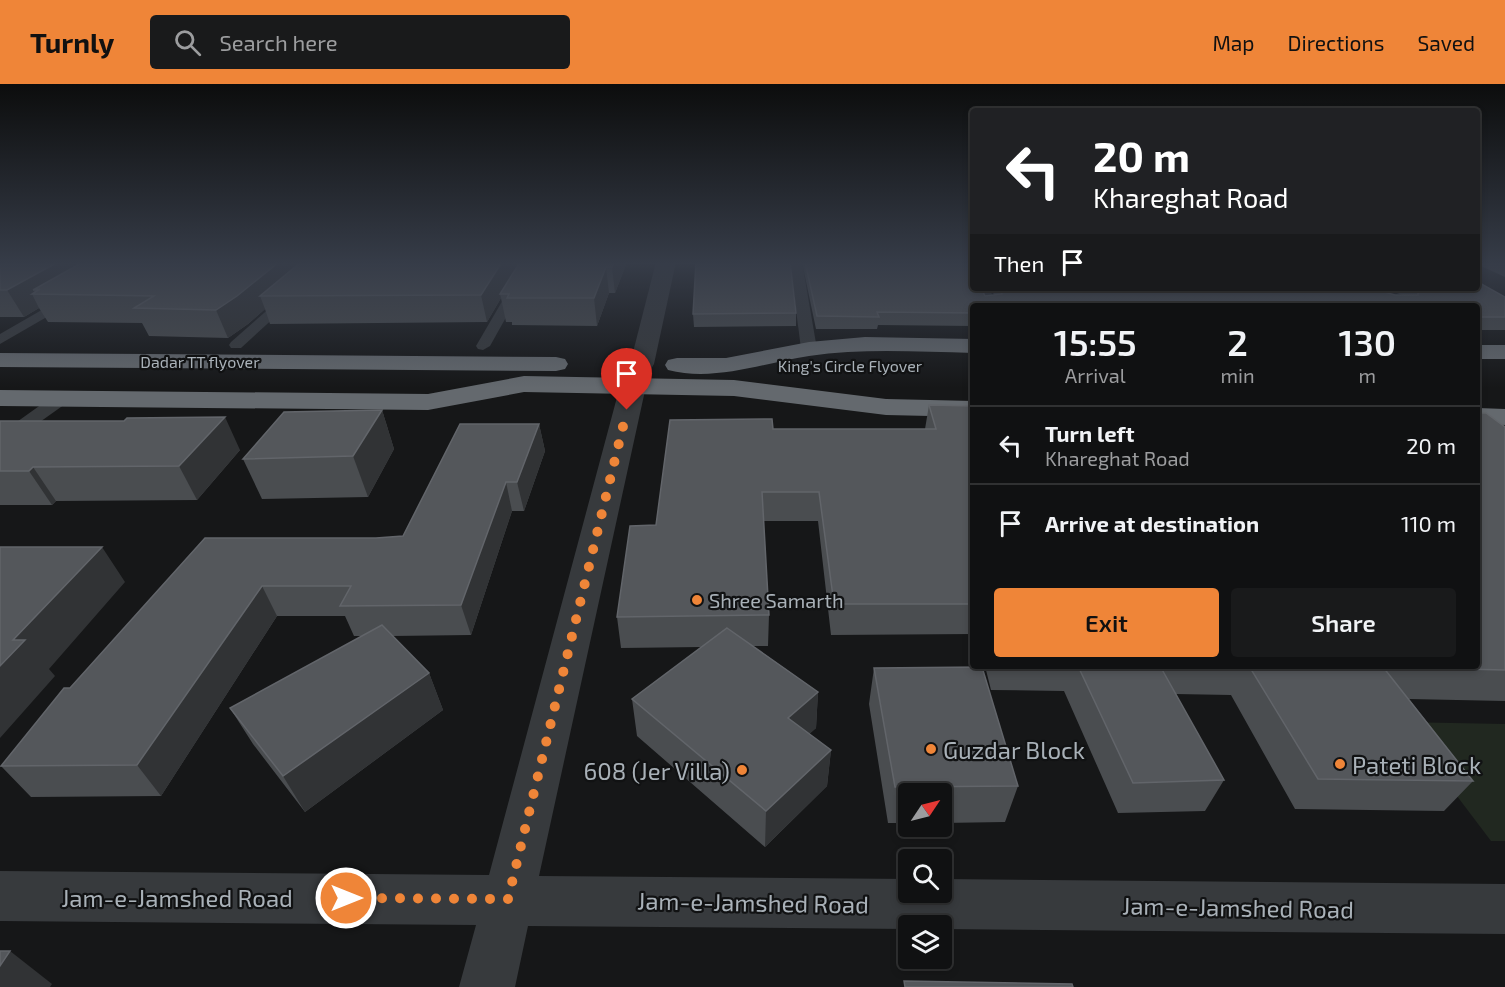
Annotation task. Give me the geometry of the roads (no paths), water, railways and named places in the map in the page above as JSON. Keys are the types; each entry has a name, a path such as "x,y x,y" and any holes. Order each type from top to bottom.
{"highway":[{"path":"730,377 809,350 865,344 970,346"},
{"path":"0,345 518,346 555,364"},
{"path":"1480,352 1505,352"},
{"name":"Dadar TT flyover","path":"0,360 555,364 637,375"},
{"name":"King's Circle Flyover","path":"730,377 875,375 970,365"},
{"path":"1480,371 1505,371"},
{"path":"0,398 428,402 524,384 637,375 730,377 886,407 970,408"},
{"name":"King's Circle Flyover","path":"875,375 970,387"},
{"name":"Dadar TT flyover","path":"0,377 381,380 524,384"},
{"path":"1480,395 1505,395"},
{"path":"1480,416 1505,417"}],"street":[{"path":"486,987 655,304"},
{"name":"Jam-e-Jamshed Road","path":"0,896 1505,909"}],"lane":[{"path":"0,340 59,304"},
{"path":"236,345 282,304"},
{"path":"483,346 507,304"},
{"path":"802,304 809,350"},
{"path":"0,442 62,398"}],"place":[{"name":"Shree Samarth","path":"697,600"},
{"name":"Guzdar Block","path":"931,749"},
{"name":"Pateti Block","path":"1340,764"},
{"name":"608 (Jer Villa)","path":"742,770"}]}
